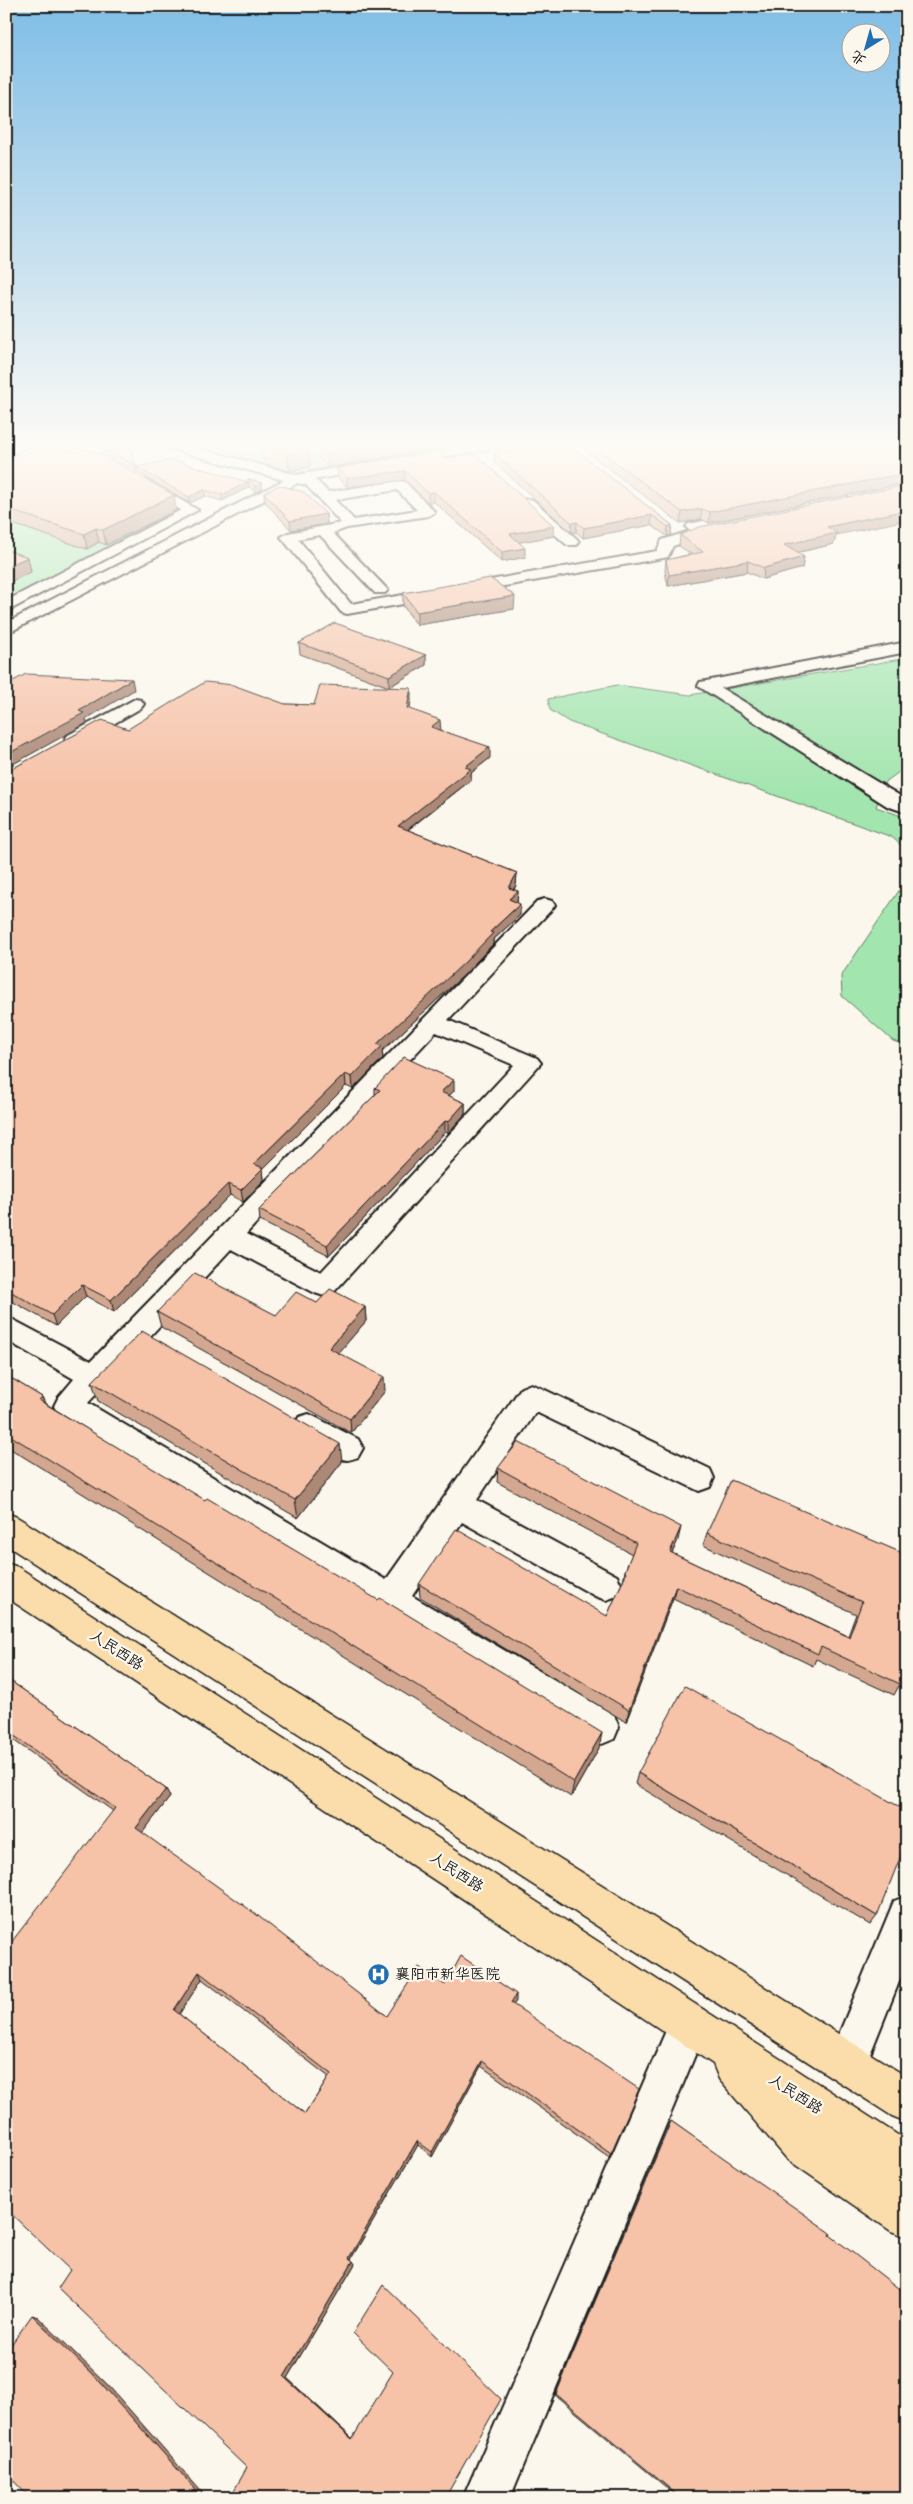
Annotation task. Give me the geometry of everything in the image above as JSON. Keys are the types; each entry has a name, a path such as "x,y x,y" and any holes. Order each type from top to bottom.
{"main road":[{"path":"6,1527 907,2101"},
{"name":"人民西路","path":"6,1578 907,2166"},
{"path":"701,2032 802,2144 907,2215"}],"street":[{"path":"6,607 96,560"},
{"path":"6,628 139,560"},
{"path":"306,560 347,609 629,560"},
{"path":"351,560 380,590"},
{"path":"907,648 706,686 894,802 907,807"},
{"path":"58,748 135,704"},
{"path":"545,905 94,1376 68,1406 602,1727"},
{"path":"228,1236 324,1286 529,1063 433,1022"},
{"path":"6,1327 94,1376"},
{"path":"139,1330 164,1344"},
{"path":"391,1600 531,1396 699,1478"},
{"path":"289,1415 348,1448"},
{"path":"458,1504 606,1586"},
{"path":"847,2063 907,1914"},
{"path":"486,2498 701,2032"}],"green space":[{"path":"6,560 96,560 6,607"},
{"path":"907,658 907,766 884,783 876,807 907,818 907,851 892,837 569,722 550,710 548,699 617,685 690,695"},
{"path":"907,879 907,1046 893,1041 842,996 841,976"}],"building":[{"path":"6,560 22,560 6,567"},
{"path":"666,560 794,560 764,568 748,561 669,575"},
{"path":"490,578 515,596 417,612 403,593"},
{"path":"335,623 426,655 389,676 299,643"},
{"path":"26,674 132,679 79,711 84,713 6,755 6,685"},
{"path":"205,682 233,685 285,704 314,705 320,685 411,688 407,708 440,720 431,727 490,747 465,767 471,769 398,826 517,873 509,888 518,891 509,899 520,904 490,932 493,933 464,963 377,1044 382,1046 352,1077 345,1074 254,1164 263,1168 241,1190 228,1184 111,1300 82,1285 52,1315 6,1289 6,772 102,720 128,729"},
{"path":"404,1057 454,1080 441,1092 465,1103 448,1122 445,1121 327,1245 259,1210 380,1090 375,1088"},
{"path":"195,1273 276,1315 296,1292 317,1303 330,1289 365,1307 329,1348 384,1377 350,1419 157,1312"},
{"path":"142,1331 340,1444 295,1500 92,1382"},
{"path":"6,1375 42,1397 39,1400 205,1500 207,1498 378,1600 380,1598 602,1733 574,1782 6,1433"},
{"path":"518,1442 681,1527 670,1552 849,1637 862,1602 707,1533 731,1480 907,1555 907,1664 900,1684 821,1647 818,1654 676,1586 629,1710 419,1584 456,1529 607,1616 626,1574 625,1571 636,1543 498,1468"},
{"path":"6,1678 166,1789 136,1828 253,1912 387,2016 419,1967 445,1985 461,1956 516,1994 511,2003 639,2089 611,2153 482,2061 432,2152 417,2141 349,2258 353,2261 284,2377 352,2439 393,2372 353,2333 383,2285 501,2399 445,2498 239,2498 233,2492 247,2468 58,2288 70,2270 6,2209 6,1949 115,1808 6,1730","holes":["199,1972 331,2074 305,2114 174,2010"]},
{"path":"685,1686 907,1811 907,1840 877,1916 638,1773"},
{"path":"671,2121 831,2233 830,2235 907,2295 907,2498 681,2498 556,2394"},
{"path":"32,2315 101,2383 203,2498 30,2498 6,2473 6,2352"},
{"path":"516,2489 527,2498 513,2498"}],"place":[{"name":"襄阳市新华医院","path":"379,1974"}]}
